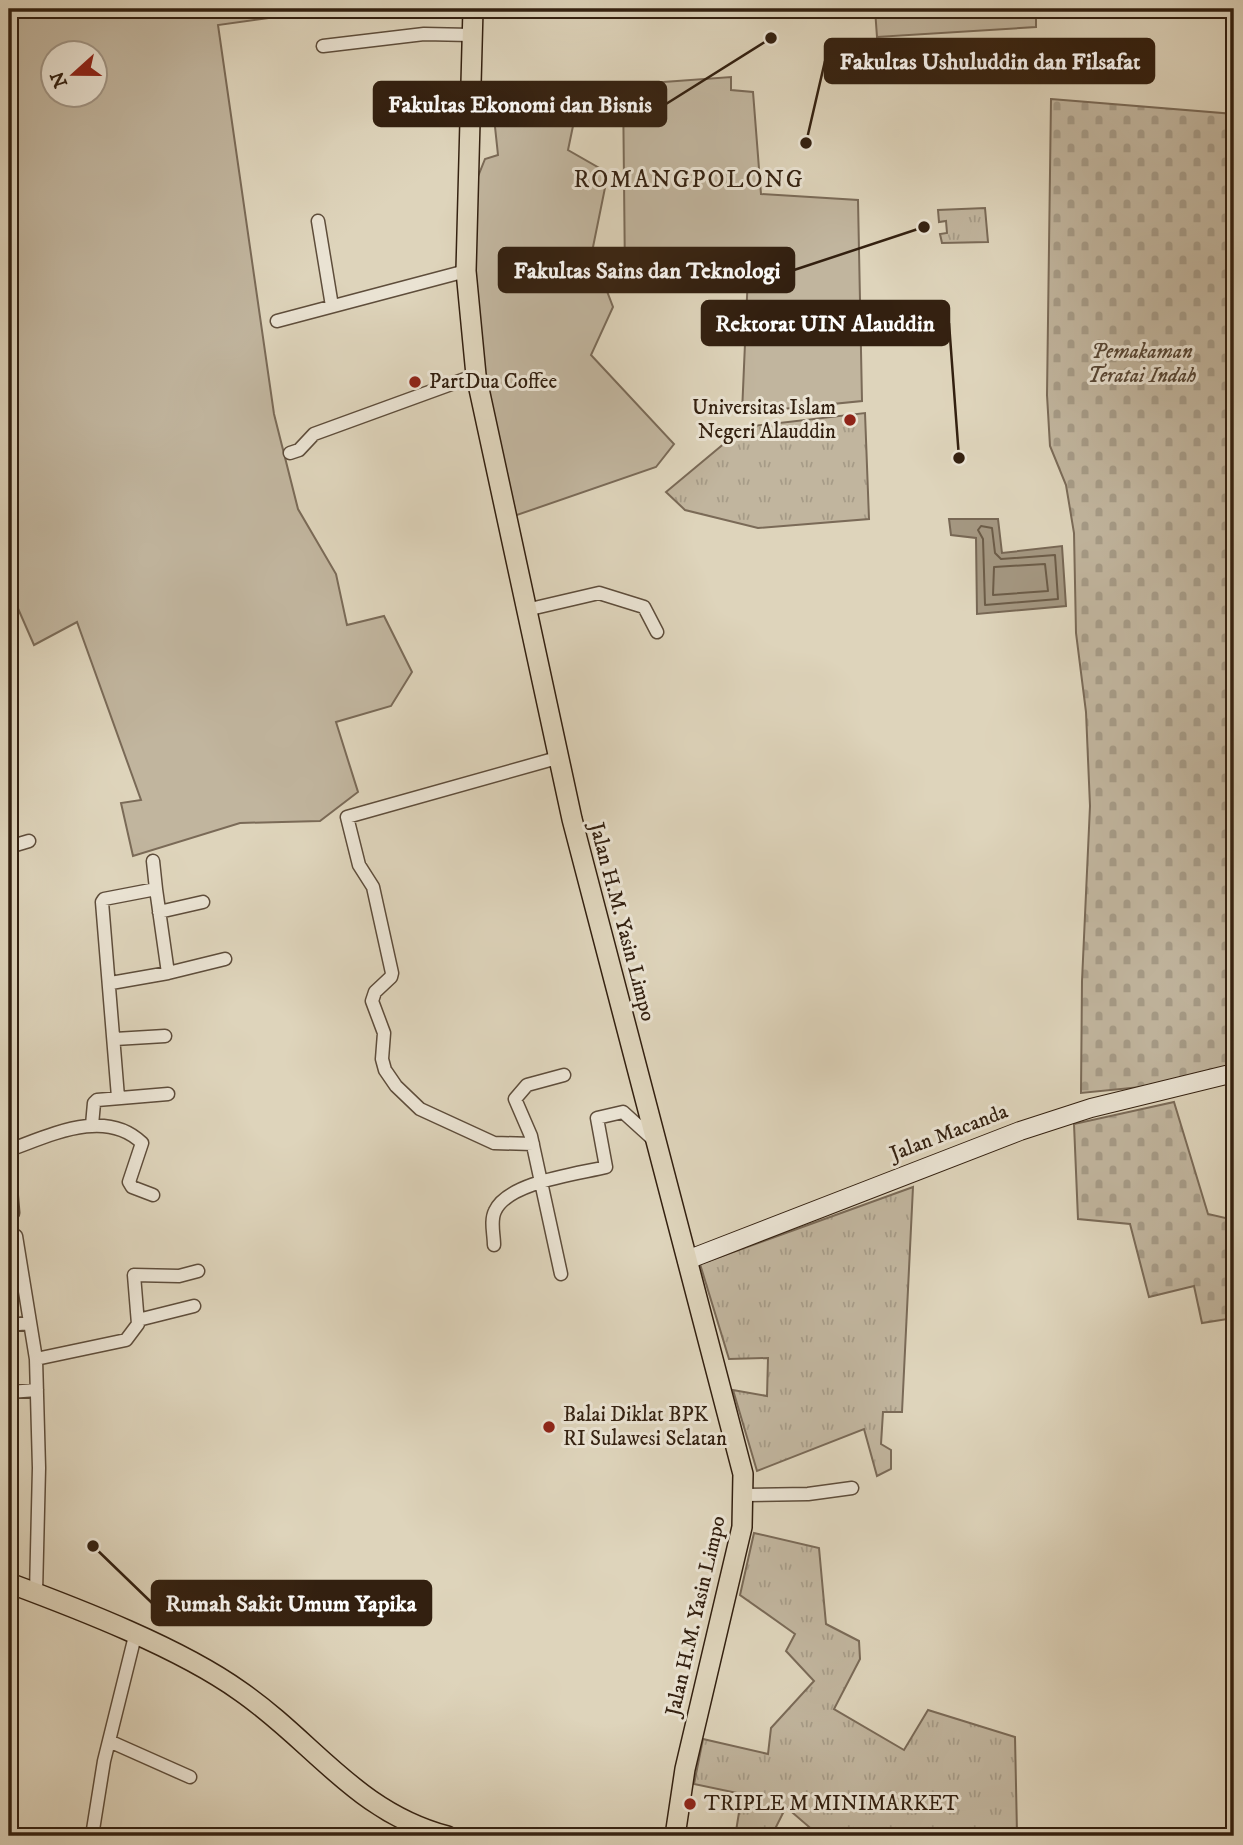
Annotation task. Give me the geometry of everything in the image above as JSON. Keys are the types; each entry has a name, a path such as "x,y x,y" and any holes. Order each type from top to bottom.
{"main road":[{"name":"Jalan H.M. Yasin Limpo","path":"473,9 466,271 476,375 557,758 655,1141 739,1452 744,1495 739,1539 685,1769 676,1836"},
{"path":"9,1583 135,1636 242,1692 373,1804 413,1824 447,1836"}],"street":[{"path":"323,46 424,34 471,35"},
{"path":"318,221 332,306"},
{"path":"277,321 466,271"},
{"path":"290,453 299,450 314,434 476,375"},
{"path":"526,610 599,593 644,607 657,632"},
{"path":"533,1144 494,1143 420,1109 408,1100 385,1070 382,1059 384,1033 372,1001 375,992 391,977 392,972 373,887 359,865 347,817 557,758"},
{"path":"9,847 29,841"},
{"path":"153,860 169,974"},
{"path":"118,1097 111,983 102,900 156,889"},
{"path":"159,912 203,902"},
{"path":"111,983 169,974 225,959"},
{"path":"115,1040 165,1036"},
{"name":"Jalan Macanda","path":"687,1260 1020,1130 1091,1108 1234,1073"},
{"path":"561,1274 533,1144 516,1105 517,1095 537,1080 564,1075"},
{"path":"92,1125 95,1101 168,1094"},
{"path":"494,1245 494,1212 501,1203 542,1182 607,1167 597,1118 623,1112 655,1141"},
{"path":"9,1150 92,1125 112,1129 142,1143 129,1182 132,1187 153,1195"},
{"path":"9,1166 13,1213"},
{"path":"16,1236 15,1265 36,1359 36,1593"},
{"path":"36,1359 126,1340 138,1320 134,1275 179,1276 198,1271"},
{"path":"138,1320 194,1306"},
{"path":"9,1325 29,1324"},
{"path":"9,1392 37,1390"},
{"path":"744,1495 808,1494 852,1488"},
{"path":"92,1836 109,1741 135,1636"},
{"path":"109,1741 190,1777"}],"green space":[{"path":"9,9 305,9 306,13 218,25 274,414 298,509 336,574 347,625 384,616 412,672 391,706 336,722 358,792 320,821 240,823 133,856 121,803 141,800 77,622 34,645 9,588"},
{"path":"875,9 1036,9 1036,27 877,37"},
{"path":"731,77 731,90 753,92 761,194 858,200 862,401 742,413 748,274 625,276 623,85"},
{"path":"535,96 578,102 568,150 608,173 592,252 613,307 591,355 674,444 656,467 514,516 485,374 473,286 473,189 485,159 498,155 493,108 541,107"},
{"name":"Pemakaman Teratai Indah","path":"1051,99 1234,114 1234,1065 1141,1087 1081,1093 1082,981 1090,806 1086,712 1076,633 1074,533 1066,485 1050,446 1047,395"},
{"path":"985,208 988,242 942,243 940,234 947,233 946,221 939,222 938,210"},
{"path":"865,413 869,519 758,528 685,510 666,492 744,427"},
{"path":"1174,1102 1208,1214 1234,1220 1234,1318 1202,1323 1194,1286 1149,1297 1130,1224 1078,1219 1074,1124"},
{"path":"913,1187 902,1412 883,1412 881,1444 891,1450 891,1469 877,1476 864,1429 757,1471 733,1390 767,1396 768,1358 729,1359 700,1264"},
{"path":"754,1533 819,1548 826,1624 859,1641 860,1659 834,1709 904,1750 928,1710 1015,1737 1017,1833 1025,1836 814,1836 815,1832 786,1807 772,1835 736,1831 742,1794 694,1784 703,1739 768,1754 771,1728 814,1681 786,1651 795,1634 740,1595"}],"water":[{"path":"949,519 998,519 1002,553 1062,546 1066,606 977,614 976,538 951,535"}],"place":[{"name":"Fakultas Ekonomi dan Bisnis","path":"771,38"},
{"name":"Fakultas Ushuluddin dan Filsafat","path":"806,143"},
{"name":"Fakultas Sains dan Teknologi","path":"924,227"},
{"name":"PartDua Coffee","path":"415,382"},
{"name":"Universitas Islam Negeri Alauddin","path":"850,420"},
{"name":"Rektorat UIN Alauddin","path":"959,458"},
{"name":"Balai Diklat BPK RI Sulawesi Selatan","path":"549,1427"},
{"name":"Rumah Sakit Umum Yapika","path":"93,1546"},
{"name":"TRIPLE M MINIMARKET","path":"690,1804"}],"district":[{"name":"ROMANGPOLONG","path":"689,180"}]}
